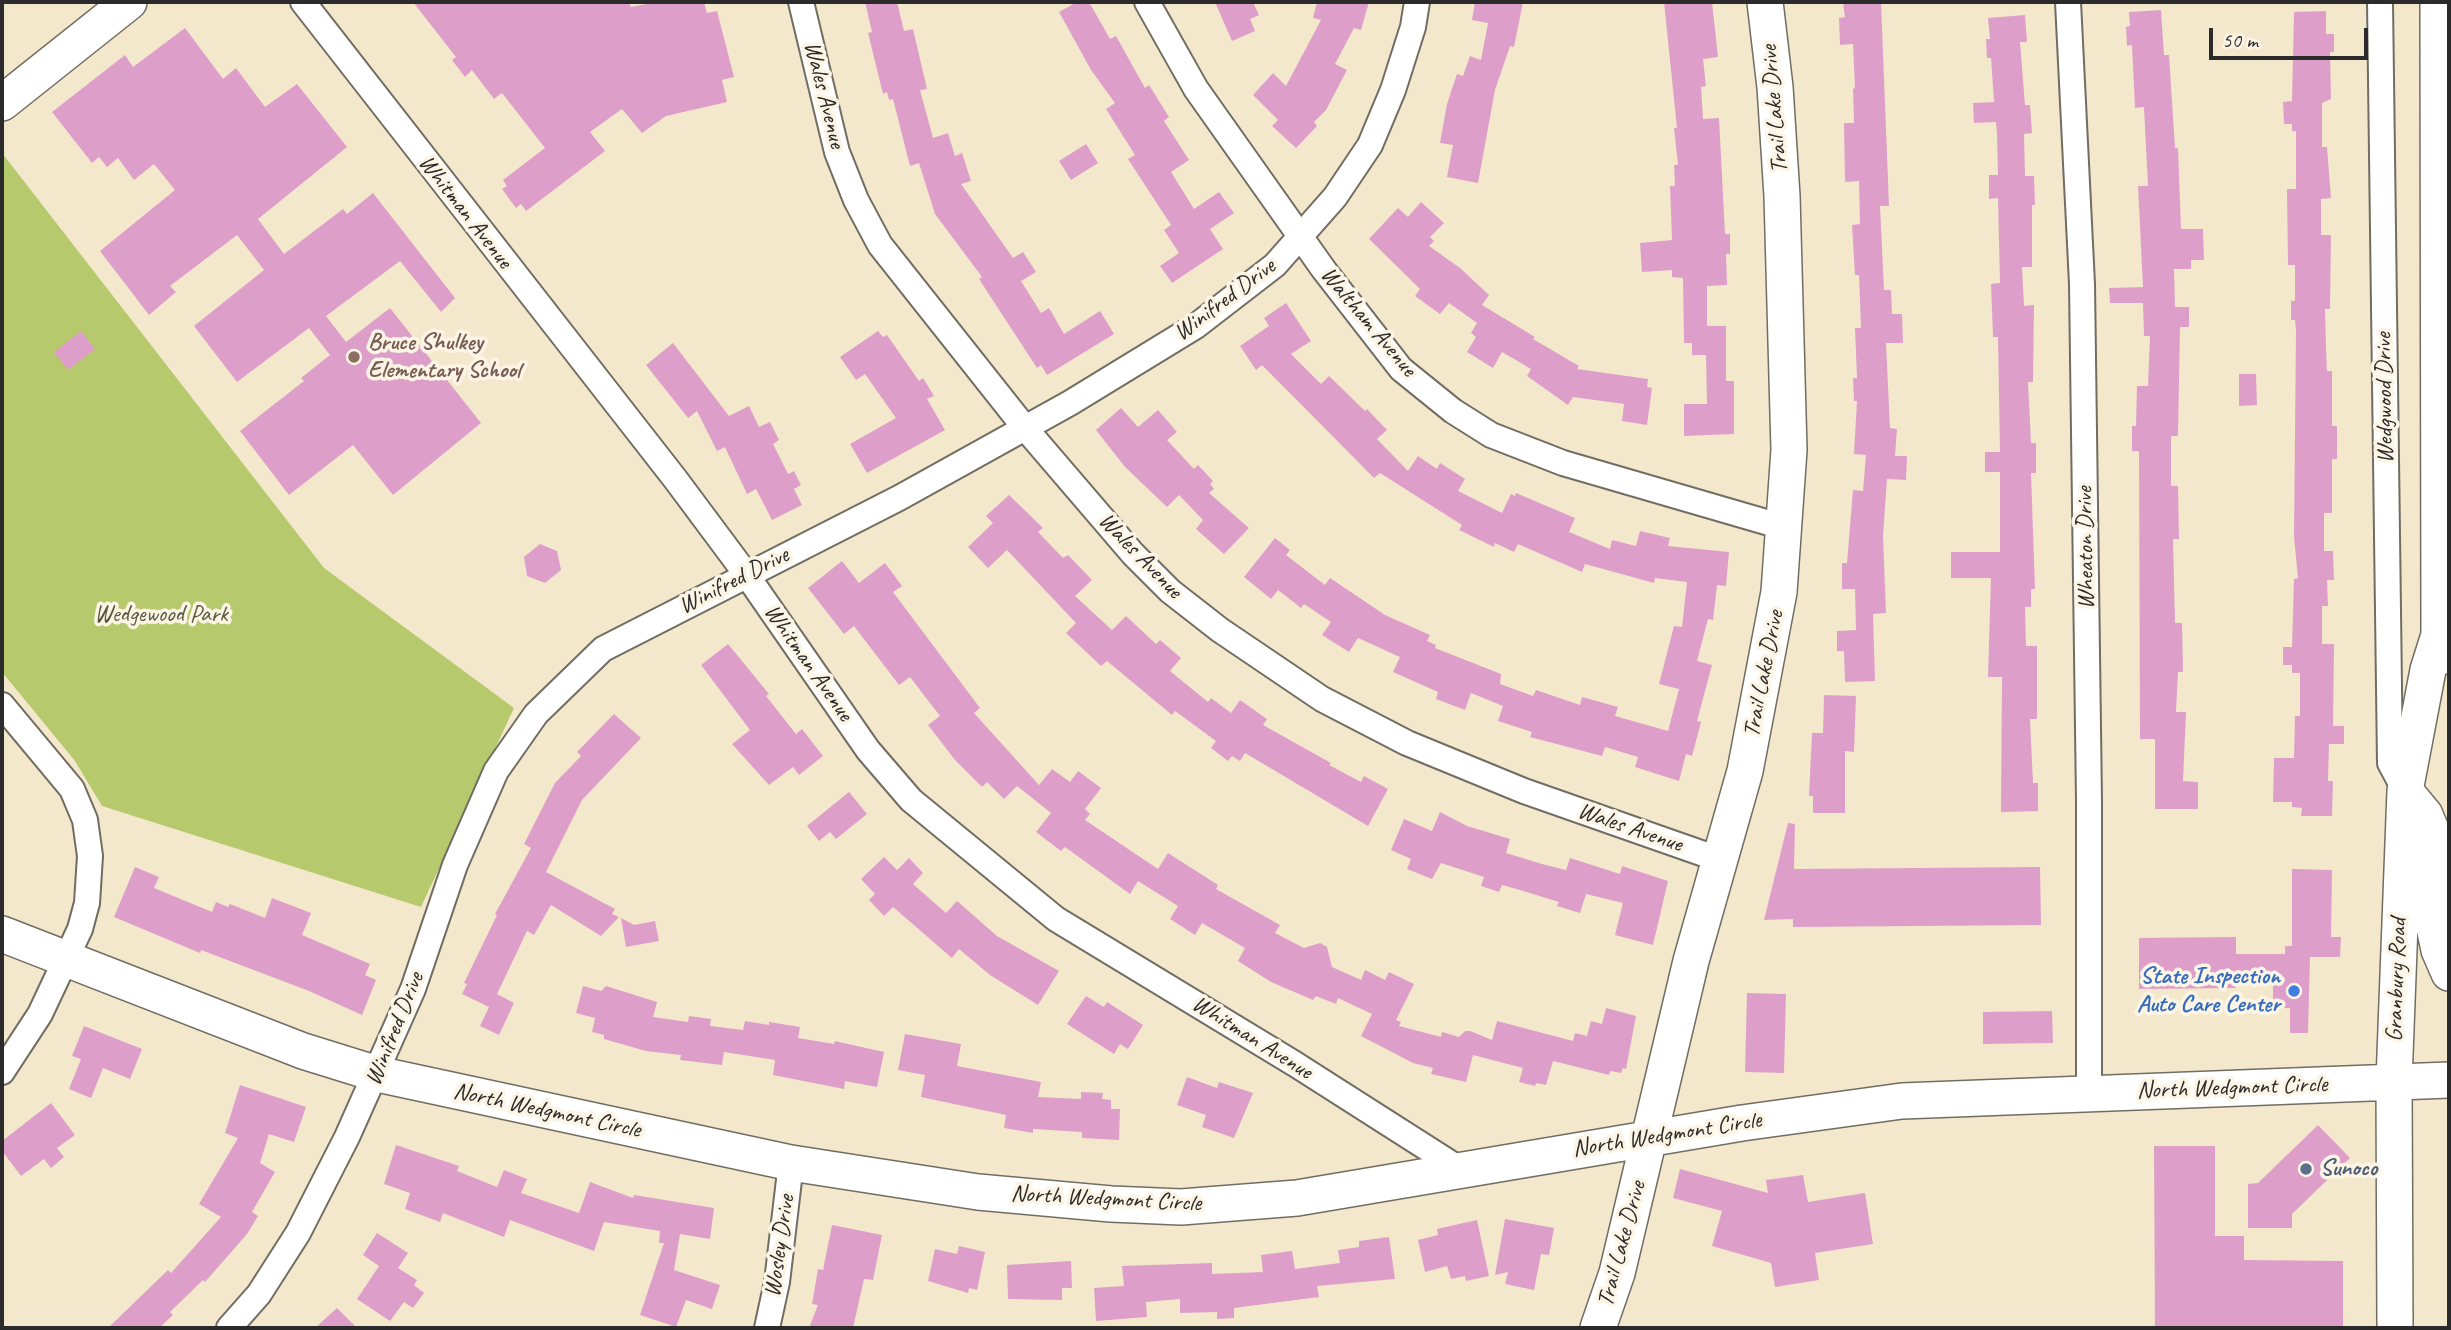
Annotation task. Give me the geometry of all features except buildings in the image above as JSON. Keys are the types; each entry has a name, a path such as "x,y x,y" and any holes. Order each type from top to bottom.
{"street":[{"path":"2,103 128,2"},
{"name":"Whitman Avenue","path":"303,2 746,574 868,750 911,800 955,839 1056,919 1295,1064 1458,1168"},
{"name":"Wales Avenue","path":"801,2 837,152 856,200 880,244 1025,428 1133,554 1170,591 1220,631 1322,699 1407,743 1524,790 1721,860"},
{"name":"Waltham Avenue","path":"1147,2 1196,89 1300,237 1401,369 1453,411 1491,435 1563,463 1783,527"},
{"name":"Winifred Drive","path":"229,1328 259,1294 298,1233 377,1074 413,989 455,866 496,771 536,714 603,649 899,498 1025,428 1196,326 1275,265 1335,197 1370,145 1393,90 1413,27 1417,2"},
{"name":"Trail Lake Drive","path":"1598,1328 1617,1273 1692,961 1745,771 1779,592 1789,450 1782,196 1776,87 1765,2"},
{"name":"Wheaton Drive","path":"2068,2 2082,284 2089,801 2089,1095"},
{"name":"Wedgwood Drive","path":"2381,2 2390,763 2405,791"},
{"name":"Granbury Road","path":"2395,1328 2394,1081 2405,791 2428,670 2444,650 2438,2"},
{"path":"2,705 72,789 85,820 90,856 87,903 68,958 40,1014 2,1072"},
{"path":"2405,791 2425,815 2432,834 2433,922 2439,950 2449,973"},
{"name":"North Wedgmont Circle","path":"2,934 239,1027 377,1074 791,1163 978,1192 1181,1207 1297,1198 1458,1168 1902,1101 2449,1080"},
{"name":"Wosley Drive","path":"767,1328 777,1282 791,1163"}],"green space":[{"name":"Wedgewood Park","path":"2,153 324,568 514,708 421,907 102,806 75,761 2,672"}],"place":[{"name":"Bruce Shulkey Elementary School","path":"354,357"},
{"name":"State Inspection Auto Care Center","path":"2294,991"},
{"name":"Sunoco","path":"2306,1169"}]}
